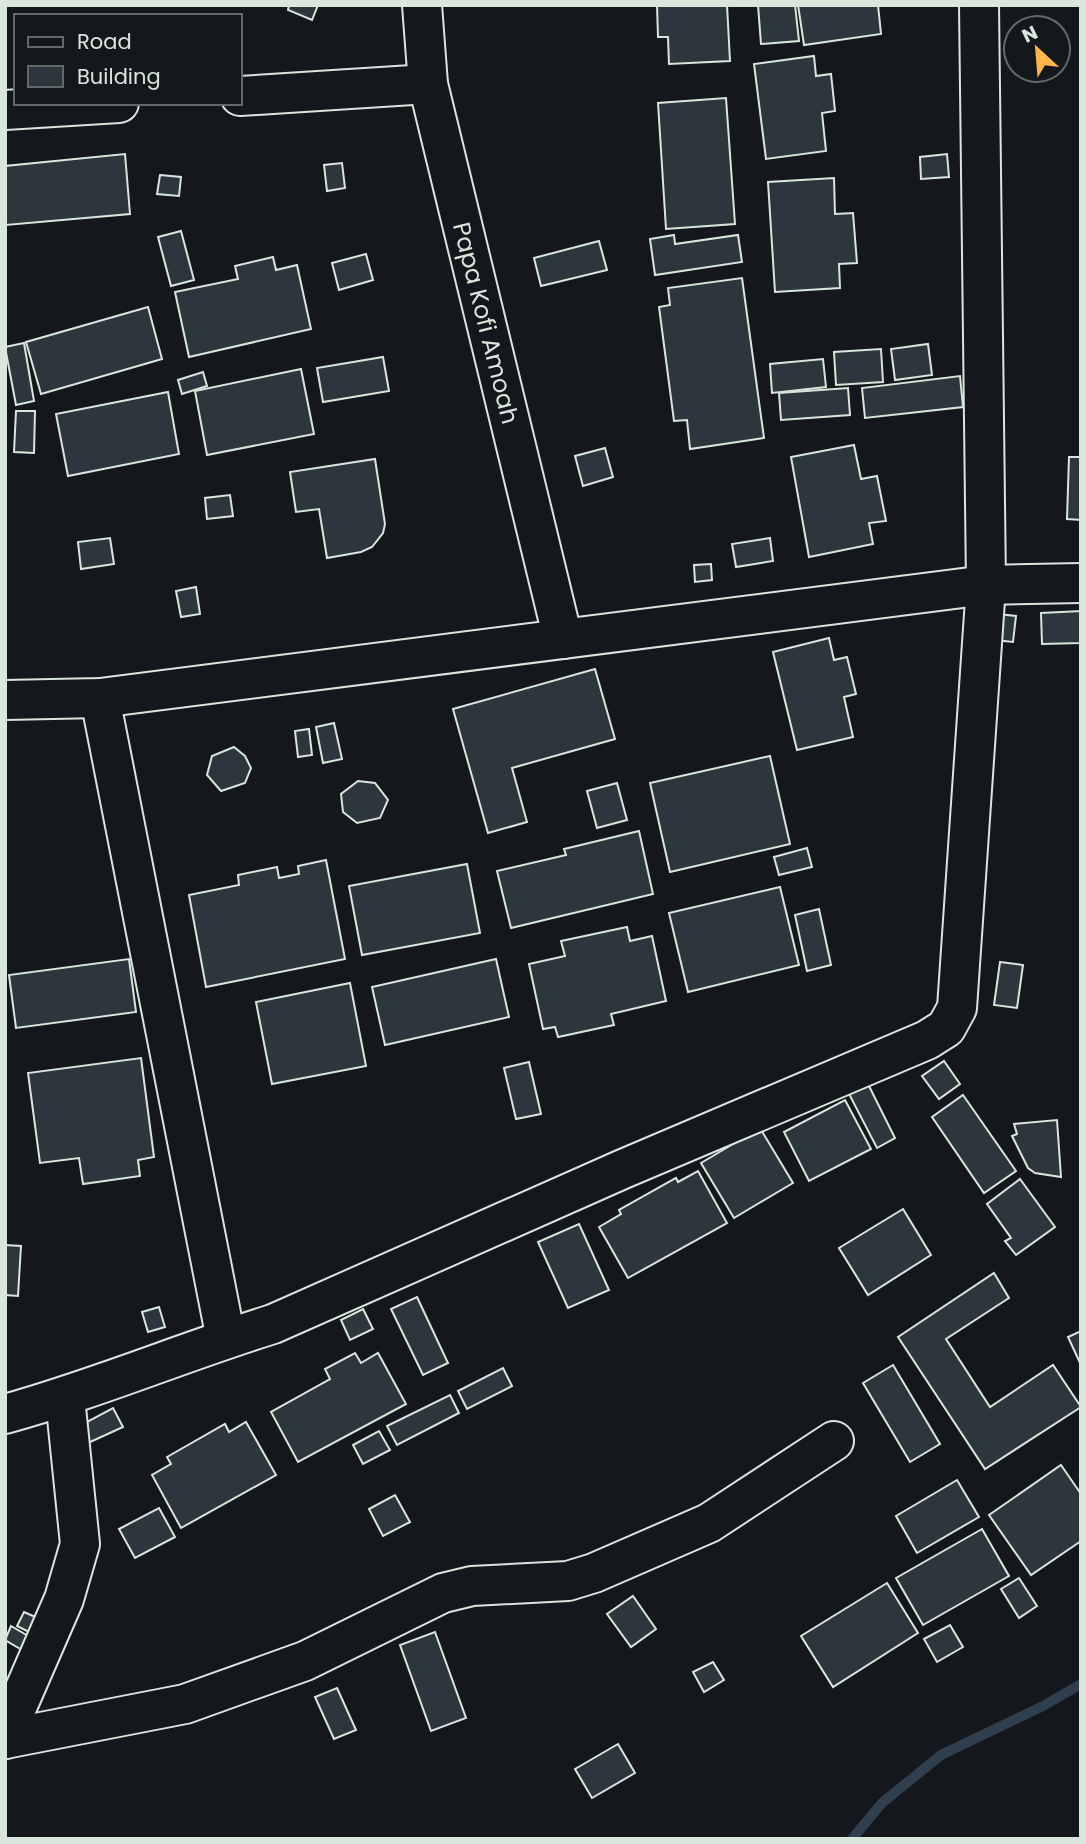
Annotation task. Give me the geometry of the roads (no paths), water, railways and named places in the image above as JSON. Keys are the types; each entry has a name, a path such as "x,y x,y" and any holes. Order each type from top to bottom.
{"street":[{"name":"Papa Kofi Amoah","path":"422,5 428,84 563,639"},
{"path":"5,1414 65,1398 274,1324 624,1169 928,1040 946,1028 957,1008 986,584 979,5"},
{"path":"242,96 428,84"},
{"path":"5,110 86,105"},
{"path":"5,700 100,698 986,584 1081,583"},
{"path":"100,698 226,1339"},
{"path":"6,1739 64,1599 80,1544 65,1398"},
{"path":"6,1739 185,1704 305,1661 443,1593 472,1586 568,1581 594,1573 709,1523 834,1441"}],"waterway":[{"path":"852,1839 882,1803 941,1755 1043,1706 1081,1684"}]}
